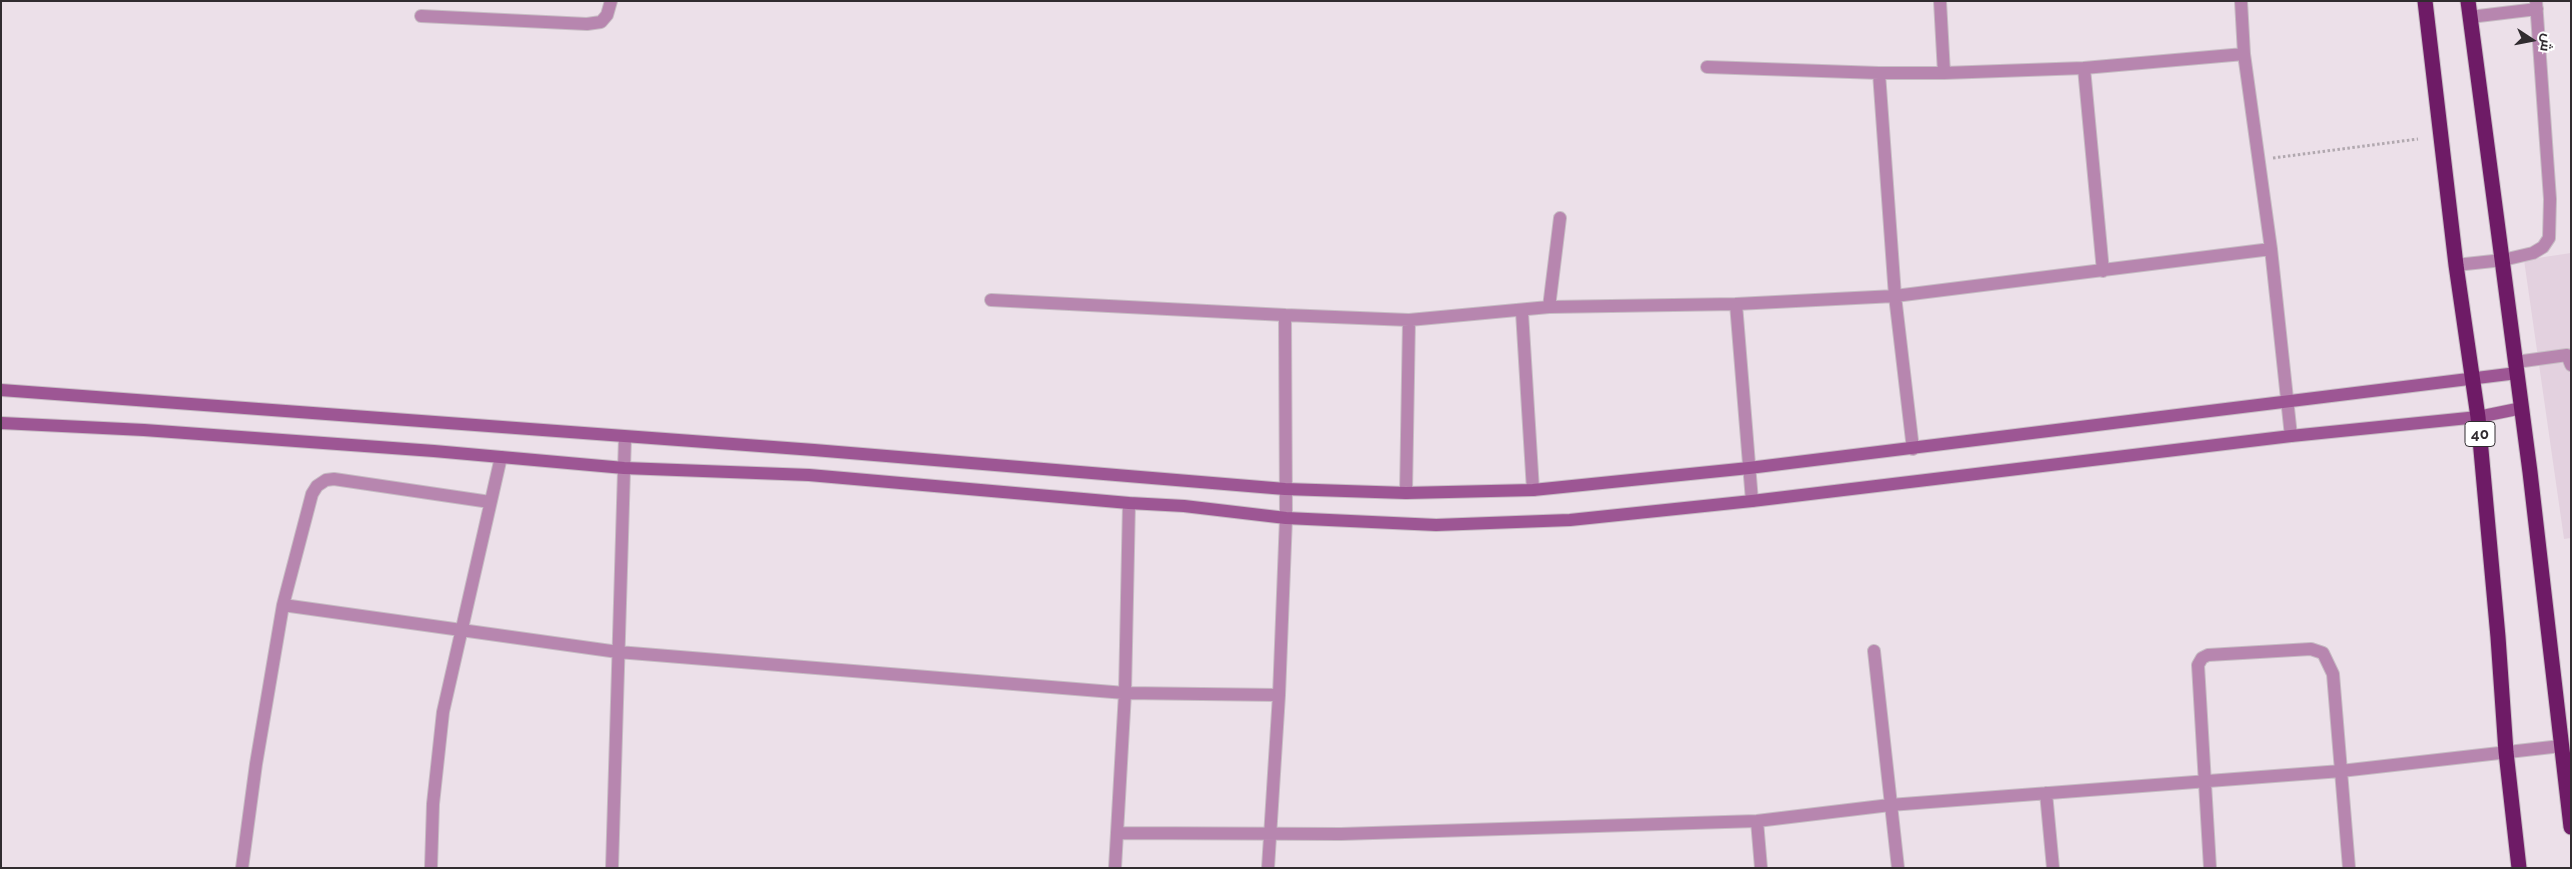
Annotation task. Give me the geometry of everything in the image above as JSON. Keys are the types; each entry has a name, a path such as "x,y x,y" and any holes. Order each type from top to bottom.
{"highway":[{"name":"40","path":"2425,1 2456,265 2478,417 2498,637 2506,752 2519,868"},
{"path":"2468,1 2522,408 2571,827"}],"main road":[{"path":"1,390 1285,489 1406,493 1533,490 1749,468 2472,378 2516,367"},
{"path":"1,423 154,430 624,468 809,475 1129,503 1184,506 1286,518 1436,524 1561,520 1752,501 2291,436 2478,417 2522,408"}],"street":[{"path":"421,16 587,24 600,22 607,15 611,1"},
{"path":"1940,1 1944,73"},
{"path":"2241,1 2244,54 2271,249 2291,436"},
{"path":"2456,265 2503,260 2533,252 2543,247 2549,238 2550,199 2537,5 2470,17"},
{"path":"1707,68 1879,74 1944,73 2084,68 2244,54"},
{"path":"2084,68 2103,271"},
{"path":"1879,74 1895,296 1913,449"},
{"path":"1549,307 1560,218"},
{"path":"991,300 1409,320 1522,312 1549,307 1736,304 1895,296 2271,249"},
{"path":"1736,304 1752,501"},
{"path":"1522,312 1533,490"},
{"path":"1268,868 1279,695 1286,518 1285,315"},
{"path":"1406,493 1409,320"},
{"path":"2516,367 2567,355 2571,365"},
{"path":"612,868 625,437"},
{"path":"431,868 438,744 451,674 501,457"},
{"path":"242,868 256,764 283,605 312,494 317,486 326,480 334,479 490,502"},
{"path":"1115,868 1125,693 1129,503"},
{"path":"283,605 462,628 618,652 1125,693 1279,695"},
{"path":"2210,868 2197,675 2202,658 2208,655 2311,649 2323,652 2333,674 2349,868"},
{"path":"1874,651 1898,868"},
{"path":"1117,833 1269,834 1620,827 1757,821 1890,805 2341,770 2562,746"},
{"path":"2046,793 2053,868"},
{"path":"1757,821 1761,868"}],"path":[{"path":"2258,160 2418,139"}],"shaded area":[{"path":"2571,253 2571,538 2564,539 2524,260"}]}
